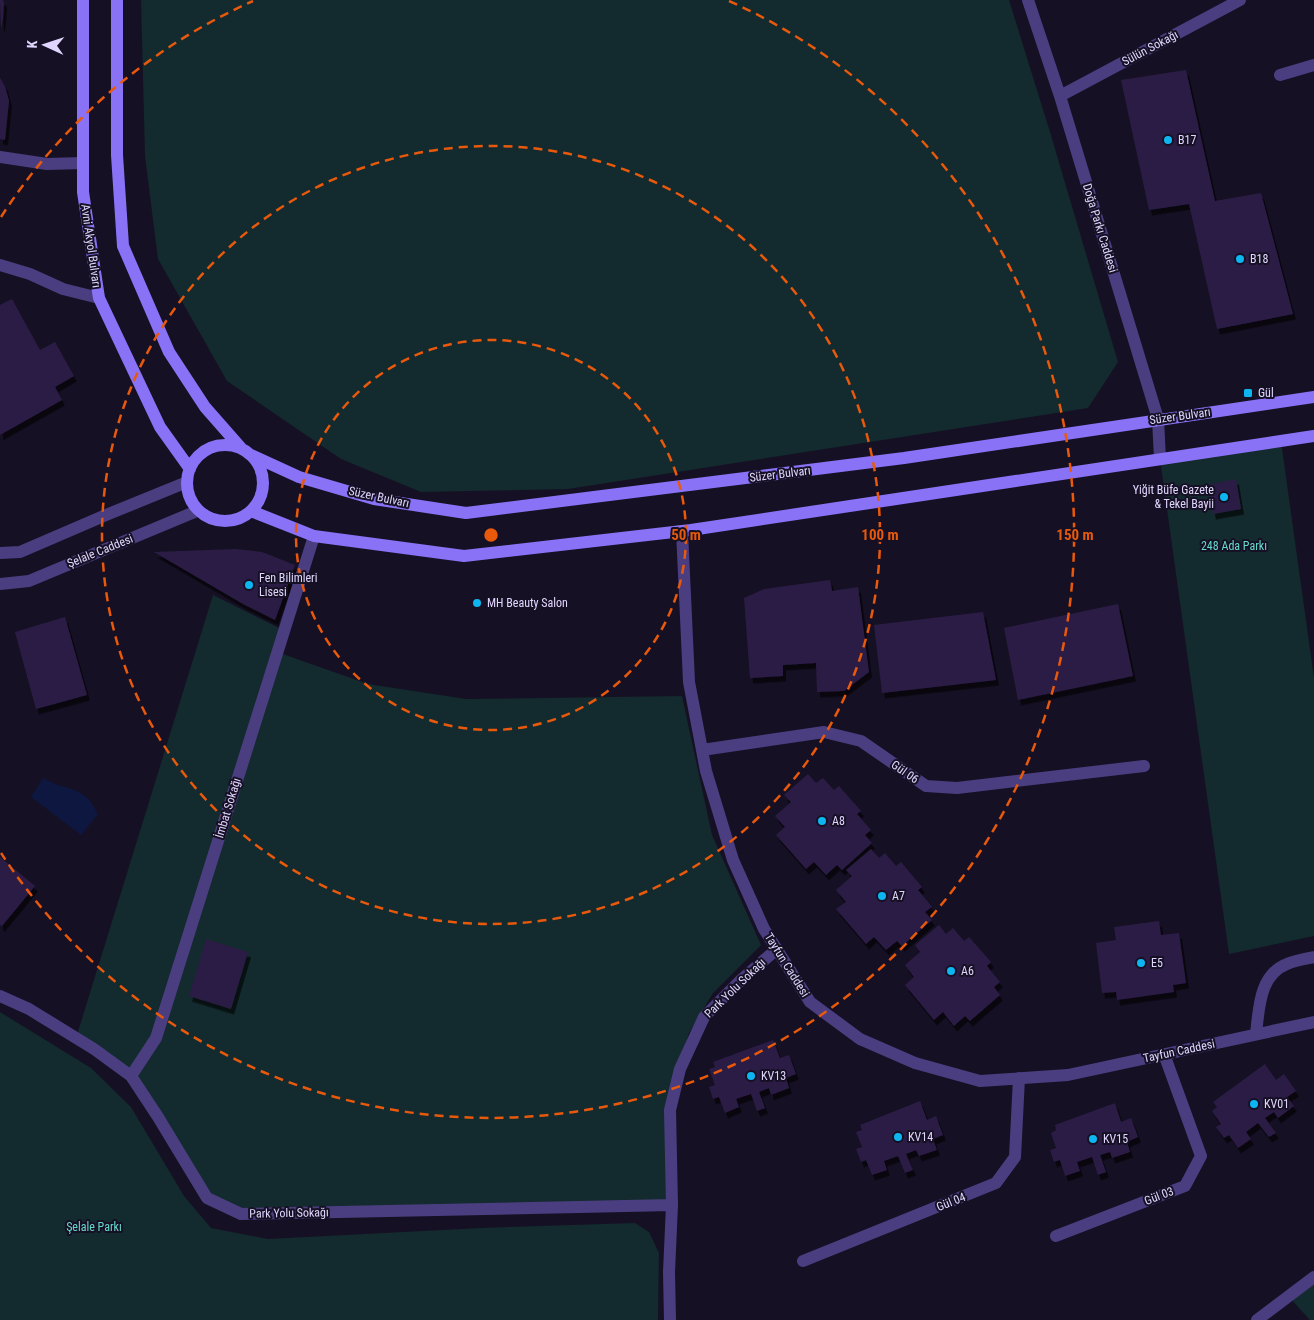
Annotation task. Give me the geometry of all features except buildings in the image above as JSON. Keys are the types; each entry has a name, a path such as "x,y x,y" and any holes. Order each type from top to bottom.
{"main road":[{"name":"Avni Akyol Bulvarı","path":"82,0 84,192 99,298 160,427 190,469"},
{"path":"116,0 117,155 123,246 169,352 205,407 259,465 262,477 263,489 259,501 251,511 240,518 228,521 205,516 197,510 189,494 187,482 190,469 197,458 216,446 229,445 246,452"},
{"name":"Süzer Bulvarı","path":"246,452 299,476 374,499 466,514 904,458 1314,397"},
{"path":"251,511 314,536 464,556 682,531 1314,436"}],"street":[{"name":"Doğa Parkı Caddesi","path":"1028,0 1060,96 1158,419 1160,459"},
{"name":"Sülün Sokağı","path":"1060,96 1240,0"},
{"path":"1280,75 1314,66"},
{"path":"0,157 47,164 83,162"},
{"path":"0,265 30,274 63,289 99,298"},
{"path":"0,553 20,552 187,482"},
{"name":"Şelale Caddesi","path":"0,584 29,581 197,510"},
{"name":"Tayfun Caddesi","path":"682,531 690,682 706,771 732,860 764,929 810,1002 860,1039 914,1063 980,1081 1068,1075 1314,1022"},
{"name":"İmbat Sokağı","path":"131,1076 156,1038 314,536"},
{"name":"Gül 06","path":"702,750 824,732 861,741 926,786 957,788 1144,766"},
{"name":"Park Yolu Sokağı","path":"670,1320 669,1272 672,1206 670,1110 680,1069 704,1017 740,980 777,950"},
{"path":"1256,1034 1259,1007 1264,987 1273,973 1286,964 1314,957"},
{"name":"Park Yolu Sokağı","path":"0,996 29,1009 94,1049 131,1076 207,1198 241,1214 672,1206"},
{"name":"Gül 03","path":"1056,1236 1185,1186 1201,1156 1164,1054"},
{"name":"Gül 04","path":"803,1262 996,1184 1015,1157 1019,1078"},
{"path":"1257,1320 1314,1277"}],"green space":[{"path":"141,0 1009,0 1118,362 1088,408 568,489 421,492 341,459 227,381 158,259 145,156"},
{"name":"248 Ada Parkı","path":"1281,441 1314,678 1314,936 1229,954 1160,459"},
{"path":"213,595 283,630 277,652 368,684 466,699 682,696 712,835 761,945 713,993 689,1033 673,1087 667,1205 240,1216 198,1194 131,1076 76,1038"},
{"name":"Şelale Parkı","path":"0,1012 91,1068 131,1107 184,1196 211,1228 268,1239 481,1228 635,1223 649,1232 659,1253 658,1320 0,1320"},
{"path":"1314,1277 1314,1320 1310,1320 1288,1296"}],"water":[{"path":"43,778 81,793 92,804 98,814 81,835 31,797"}],"place":[{"name":"B17","path":"1168,140"},
{"name":"B18","path":"1240,259"},
{"name":"Gül","path":"1248,393"},
{"name":"Yiğit Büfe Gazete & Tekel Bayii","path":"1224,497"},
{"name":"Fen Bilimleri Lisesi","path":"249,585"},
{"name":"MH Beauty Salon","path":"477,603"},
{"name":"A8","path":"822,821"},
{"name":"A7","path":"882,896"},
{"name":"E5","path":"1141,963"},
{"name":"A6","path":"951,971"},
{"name":"KV13","path":"751,1076"},
{"name":"KV01","path":"1254,1104"},
{"name":"KV14","path":"898,1137"},
{"name":"KV15","path":"1093,1139"}]}
